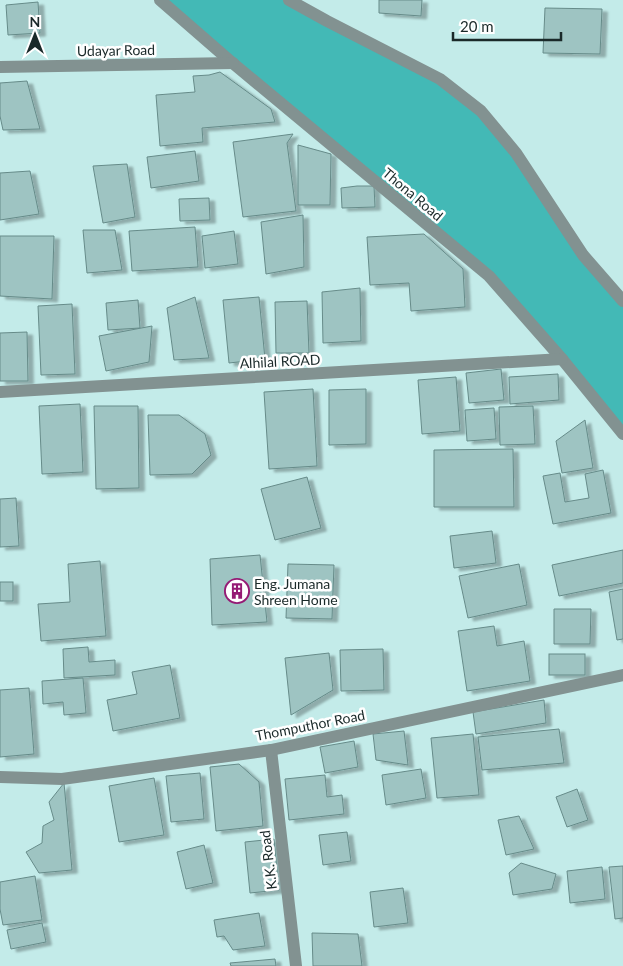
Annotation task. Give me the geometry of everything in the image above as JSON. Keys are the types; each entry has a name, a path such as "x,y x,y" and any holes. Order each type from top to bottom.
{"street":[{"name":"Thona Road","path":"160,0 489,276 562,359 623,434"},
{"path":"290,0 440,79 481,112 516,153 583,255 623,301"},
{"name":"Udayar Road","path":"0,67 233,63"},
{"name":"Alhilal ROAD","path":"0,392 562,359"},
{"name":"Thomputhor Road","path":"0,777 62,779 271,750 623,675"},
{"name":"K.K. Road","path":"271,750 296,966"}],"water":[{"path":"160,0 286,0 440,79 481,111 623,304 623,434 489,276"}],"building":[{"path":"379,0 422,0 421,16 379,13"},
{"path":"38,2 40,33 8,35 6,5"},
{"path":"545,8 602,9 600,54 543,53"},
{"path":"220,72 271,109 275,122 202,128 203,142 160,146 156,95 195,92 193,76"},
{"path":"27,81 40,129 3,130 0,116 0,83"},
{"path":"293,134 287,143 296,211 243,217 233,142"},
{"path":"298,145 331,154 330,205 298,205"},
{"path":"195,151 199,181 151,188 147,157"},
{"path":"127,164 135,217 103,223 93,166"},
{"path":"30,171 39,214 0,220 0,173"},
{"path":"374,186 375,207 342,208 341,188"},
{"path":"209,198 210,220 180,221 179,199"},
{"path":"303,215 304,267 266,274 261,222"},
{"path":"195,227 198,267 132,271 129,231"},
{"path":"83,230 115,230 122,270 87,273"},
{"path":"234,231 238,264 205,268 202,236"},
{"path":"424,234 463,269 465,307 411,311 409,283 370,285 367,237"},
{"path":"0,236 54,236 52,299 0,296"},
{"path":"360,288 361,341 323,343 322,292"},
{"path":"195,297 209,358 174,360 167,308"},
{"path":"259,297 265,359 229,363 223,300"},
{"path":"138,300 140,328 108,330 106,303"},
{"path":"307,301 309,353 276,353 275,302"},
{"path":"72,304 75,374 41,375 38,306"},
{"path":"152,326 149,362 106,371 99,336"},
{"path":"27,332 28,381 0,381 0,333"},
{"path":"501,369 504,400 469,403 466,373"},
{"path":"558,374 559,400 510,404 509,377"},
{"path":"456,377 460,431 422,434 418,380"},
{"path":"313,389 317,466 269,469 264,392"},
{"path":"366,389 366,444 329,445 329,390"},
{"path":"80,404 83,472 42,474 39,406"},
{"path":"94,406 138,406 139,488 96,489"},
{"path":"533,406 535,444 500,445 499,407"},
{"path":"494,408 496,439 467,441 465,410"},
{"path":"148,415 179,415 205,434 211,455 192,474 150,475"},
{"path":"585,420 593,468 562,473 556,441"},
{"path":"513,449 514,507 434,507 434,450"},
{"path":"603,470 611,513 553,524 543,476 560,473 565,502 589,498 585,474"},
{"path":"307,477 321,528 275,540 261,489"},
{"path":"16,498 19,546 0,547 0,499"},
{"path":"492,531 496,563 454,568 450,536"},
{"path":"623,550 623,583 559,596 552,565"},
{"name":"Eng. Jumana Shreen Home","path":"260,555 267,622 212,625 210,559"},
{"path":"100,561 106,636 41,641 38,604 70,602 68,564"},
{"path":"288,564 334,565 332,619 286,618"},
{"path":"519,564 527,605 468,618 459,576"},
{"path":"0,582 13,582 13,601 0,601"},
{"path":"623,589 623,639 617,640 609,592"},
{"path":"554,609 591,609 590,644 554,644"},
{"path":"494,626 497,646 524,641 530,681 467,691 458,631"},
{"path":"88,647 89,662 115,660 115,675 64,678 63,649"},
{"path":"383,649 384,690 341,691 340,650"},
{"path":"329,653 333,690 291,715 285,658"},
{"path":"549,654 585,654 585,675 549,675"},
{"path":"170,665 180,718 113,731 107,700 137,694 132,672"},
{"path":"83,678 86,713 64,715 63,702 43,704 42,681"},
{"path":"29,688 34,754 0,757 0,690"},
{"path":"544,700 546,723 476,734 473,712"},
{"path":"559,729 564,763 482,770 478,737"},
{"path":"404,731 408,765 376,760 373,734"},
{"path":"473,734 479,795 437,798 431,738"},
{"path":"354,741 358,767 325,773 320,747"},
{"path":"239,764 259,782 263,826 216,831 210,767"},
{"path":"421,769 426,798 386,805 382,775"},
{"path":"200,773 204,819 171,822 166,776"},
{"path":"325,775 327,797 342,795 344,814 289,820 285,779"},
{"path":"154,778 164,835 119,842 109,786"},
{"path":"64,783 72,870 39,873 26,852 42,843 43,826 54,820 49,802"},
{"path":"577,789 588,820 567,827 556,797"},
{"path":"519,816 534,849 506,855 498,820"},
{"path":"347,832 351,861 323,865 319,835"},
{"path":"274,839 279,890 250,893 245,842"},
{"path":"204,845 213,883 186,889 177,852"},
{"path":"521,863 556,874 552,889 513,895 509,873"},
{"path":"623,866 623,918 615,919 609,867"},
{"path":"602,867 605,899 570,903 567,871"},
{"path":"35,876 42,920 3,925 0,909 0,882"},
{"path":"403,888 408,923 374,927 370,892"},
{"path":"259,913 265,946 233,950 224,936 217,937 214,920"},
{"path":"42,923 46,942 11,949 7,930"},
{"path":"312,933 358,934 362,966 313,966"},
{"path":"275,959 276,966 231,966 230,963"}],"place":[{"name":"Eng. Jumana Shreen Home","path":"237,591"}]}
